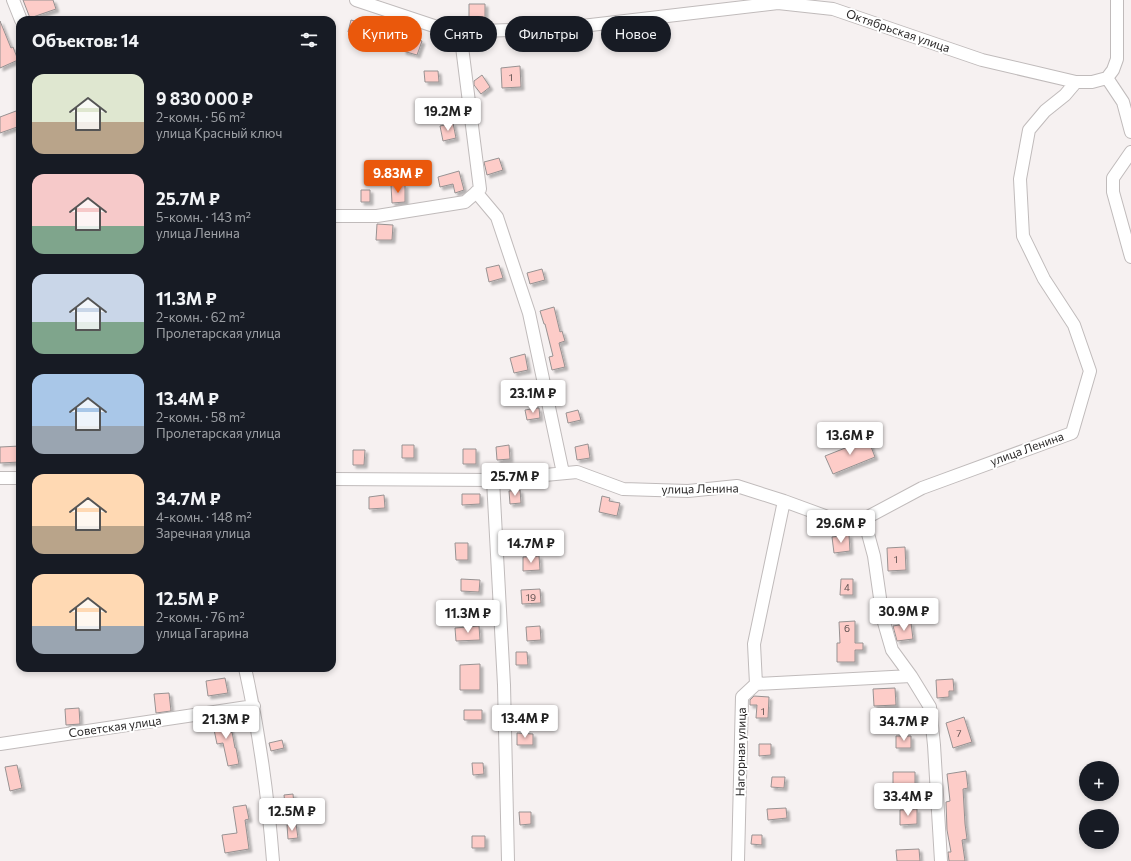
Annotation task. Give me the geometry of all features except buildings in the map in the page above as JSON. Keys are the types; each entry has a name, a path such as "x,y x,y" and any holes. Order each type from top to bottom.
{"street":[{"path":"13,0 19,16"},
{"name":"Октябрьская улица","path":"356,0 430,25"},
{"path":"1117,0 1116,58 1114,70 1107,78 1123,102 1131,132"},
{"name":"Октябрьская улица","path":"497,30 565,28 778,3 834,5 982,60 1076,82 1092,82 1107,78"},
{"path":"336,216 377,216 465,202 480,189 463,52"},
{"name":"улица Ленина","path":"336,479 493,480 577,472 623,489 688,491 737,486 784,500 836,520 864,519 922,488 1072,433 1090,371 1074,325 1044,279 1023,236 1020,179 1029,130 1045,111 1065,95 1076,82"},
{"path":"1131,152 1113,178 1113,192 1131,257"},
{"path":"476,192 497,217 529,313 563,473"},
{"path":"0,478 16,478"},
{"path":"493,480 504,685 508,861"},
{"path":"784,500 754,644 756,684 911,676"},
{"path":"864,519 874,556 883,619 892,650 911,676 930,707 934,745 941,861"},
{"path":"246,672 254,706 270,816 273,861"},
{"name":"Нагорная улица","path":"738,861 742,697 756,684"},
{"name":"Советская улица","path":"0,744 254,706"}]}
